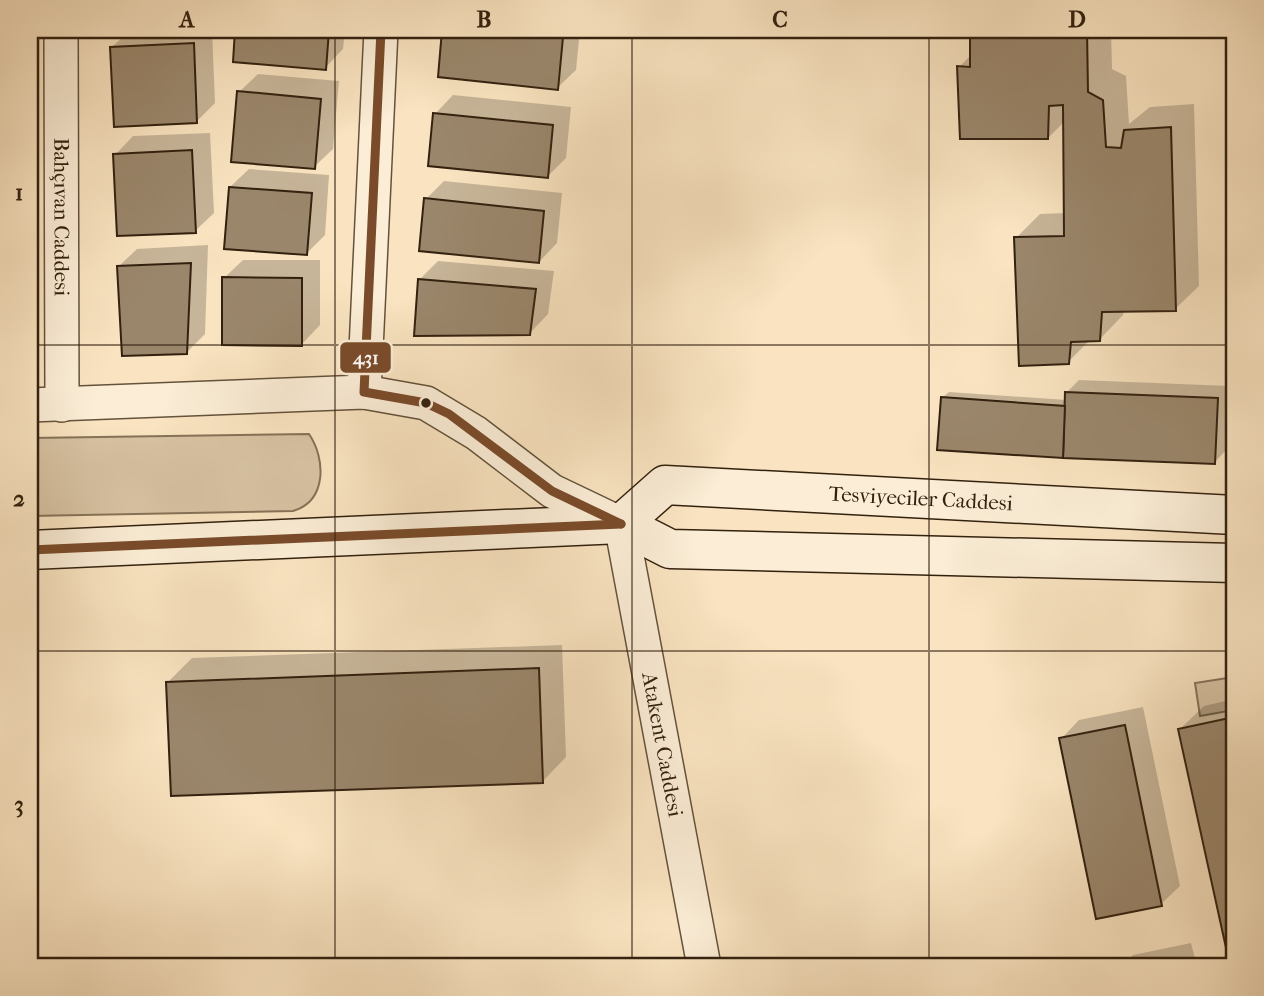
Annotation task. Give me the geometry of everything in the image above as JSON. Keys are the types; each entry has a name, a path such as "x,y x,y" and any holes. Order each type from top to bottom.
{"street":[{"name":"Bahçıvan Caddesi","path":"46,405 61,30"},
{"path":"364,392 381,30"},
{"path":"46,405 364,392 426,402 449,414 552,491 670,549 1234,562"},
{"name":"Tesviyeciler Caddesi","path":"621,524 665,485 1234,515"},
{"path":"30,550 621,524"},
{"name":"Atakent Caddesi","path":"621,524 704,966"}],"shaded area":[{"path":"309,434 318,455 320,478 312,498 293,511 30,516 30,438"},
{"path":"1234,677 1234,710 1200,716 1195,683"}],"building":[{"path":"235,30 329,30 326,70 233,62"},
{"path":"442,30 492,30 563,37 558,90 438,77"},
{"path":"970,30 1087,30 1088,92 1103,100 1106,147 1121,148 1124,130 1171,127 1176,311 1102,312 1100,341 1071,342 1069,364 1019,366 1014,237 1064,236 1063,105 1049,106 1048,139 960,139 957,66 970,67"},
{"path":"194,43 197,123 114,127 110,47"},
{"path":"237,91 321,99 315,169 231,162"},
{"path":"433,113 553,125 548,178 428,166"},
{"path":"192,150 196,233 117,236 113,154"},
{"path":"229,187 312,193 307,255 224,249"},
{"path":"424,198 544,211 539,263 419,251"},
{"path":"191,263 187,354 122,356 117,266"},
{"path":"222,277 302,278 302,346 222,345"},
{"path":"418,279 536,289 530,335 414,336"},
{"path":"1065,392 1218,398 1215,464 1063,458"},
{"path":"941,397 1065,406 1063,458 937,450"},
{"path":"539,668 543,783 171,796 166,682"},
{"path":"1234,717 1234,966 1230,966 1178,729"},
{"path":"1125,725 1162,906 1096,919 1059,738"},
{"path":"1172,961 1174,966 1146,966"}],"transit line":[{"name":"431","path":"381,30 364,392 426,403 449,414 552,491 621,524"},
{"name":"431","path":"30,550 621,524"}]}
